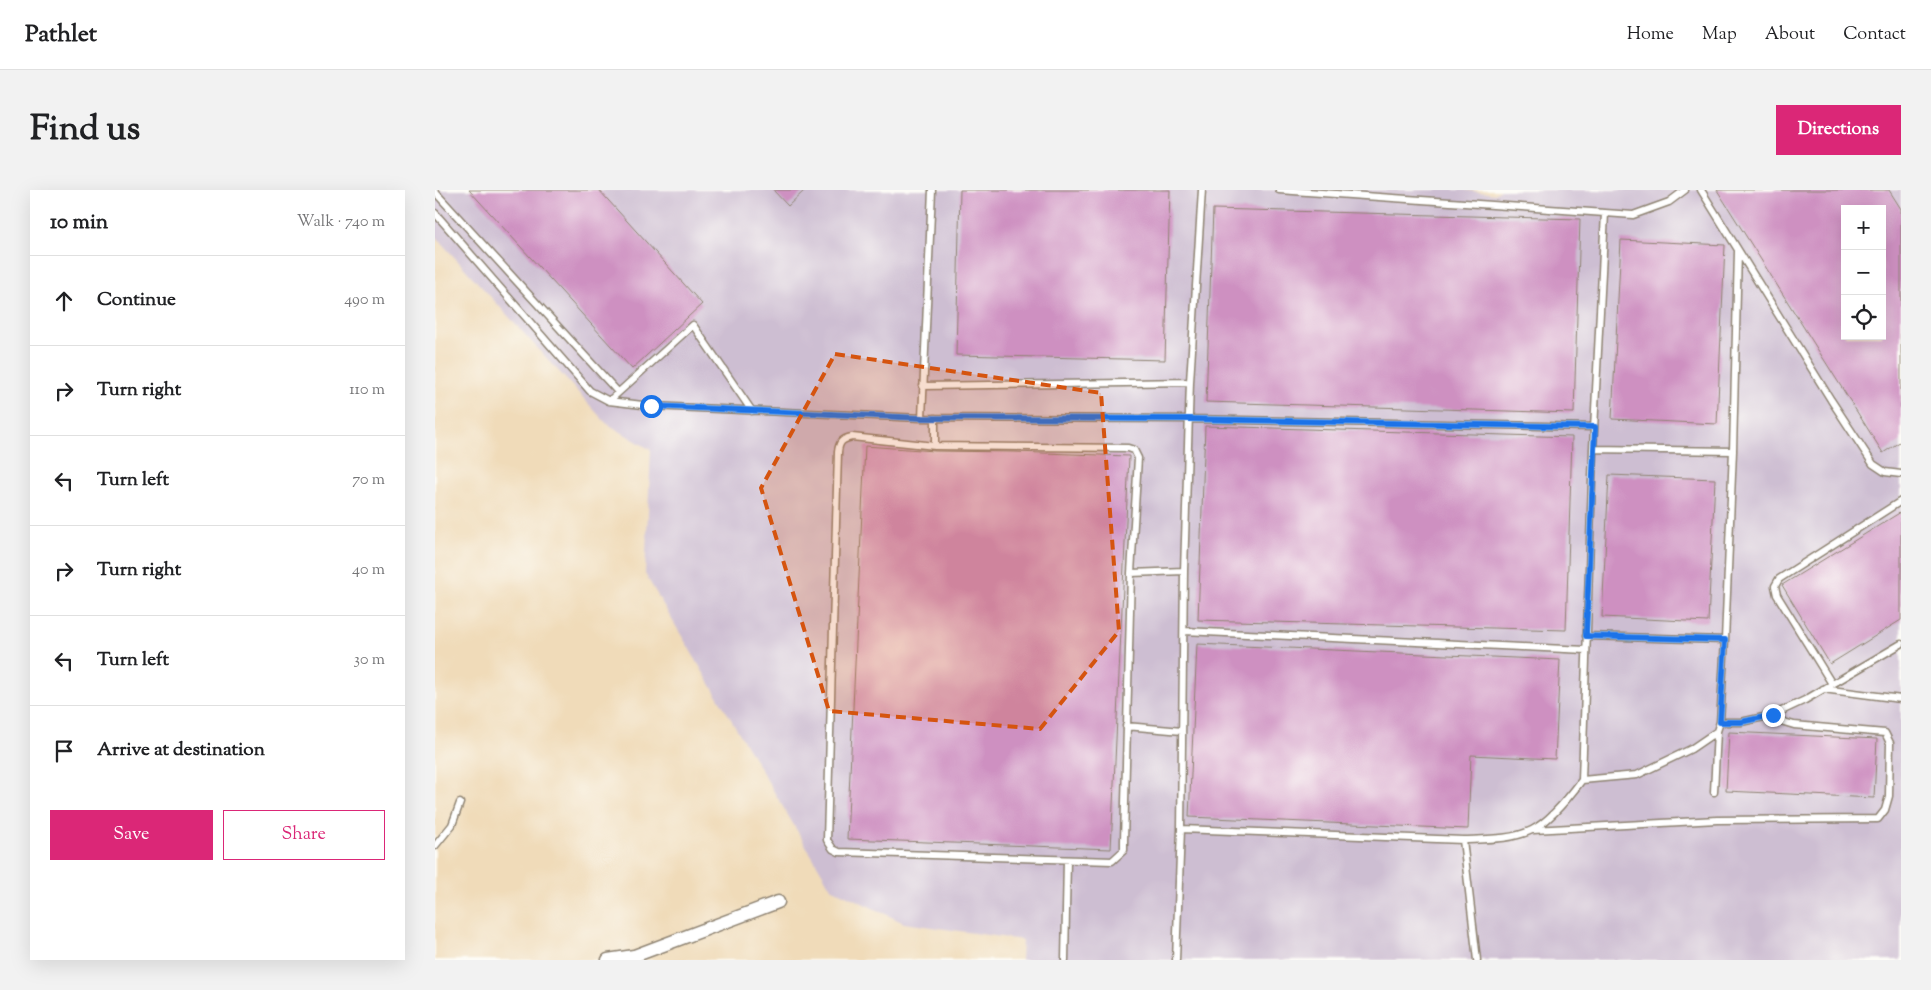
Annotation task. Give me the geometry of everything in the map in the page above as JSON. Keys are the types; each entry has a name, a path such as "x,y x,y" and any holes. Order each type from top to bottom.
{"street":[{"path":"608,960 634,956 778,902"}],"lane":[{"path":"922,418 932,190"},
{"path":"1177,960 1181,829 1184,571 1190,382 1201,190"},
{"path":"1279,190 1633,215 1669,202 1685,190"},
{"path":"1701,190 1831,400 1873,464 1885,472 1901,474"},
{"path":"435,192 617,391"},
{"path":"435,213 590,391 609,401 651,406 922,418 1189,419 1595,427"},
{"path":"1533,830 1563,804 1582,780 1593,449 1605,213"},
{"path":"1714,792 1725,640 1733,451 1738,250"},
{"path":"609,401 617,391 693,325 752,411"},
{"path":"923,386 1190,382"},
{"path":"935,418 935,446"},
{"path":"852,437 935,446 1128,448 1134,450 1138,458 1131,573 1123,850 1112,861 839,852 833,849 827,840 839,443 844,439 852,437"},
{"path":"1593,449 1733,451"},
{"path":"1832,684 1777,595 1775,586 1779,579 1901,501"},
{"path":"1131,573 1184,571"},
{"path":"1184,631 1586,650"},
{"path":"1586,636 1725,640"},
{"path":"1720,722 1741,722 1773,715 1805,700 1901,644"},
{"path":"1823,689 1901,699"},
{"path":"1181,829 1463,840 1504,838 1533,830 1717,820 1878,819 1885,810 1889,796 1890,743 1885,733 1795,725 1783,722 1773,715"},
{"path":"1126,726 1181,731"},
{"path":"1582,780 1637,775 1691,749 1717,731"},
{"path":"435,846 452,825 460,803"},
{"path":"1463,840 1477,960"},
{"path":"1065,960 1067,860"}],"highlighted area":[{"path":"835,354 1101,393 1119,631 1040,729 829,711 761,488"}],"shaded area":[{"path":"435,190 1464,190 1495,194 1501,190 1901,190 1901,960 1021,960 1022,940 904,923 831,888 645,574 651,450 606,423 435,236"}],"building":[{"path":"469,190 599,190 702,304 632,369"},
{"path":"773,190 805,190 788,206"},
{"path":"960,190 1170,190 1165,360 956,355"},
{"path":"1717,190 1889,190 1901,209 1901,441 1883,453"},
{"path":"1213,209 1580,219 1574,413 1206,402"},
{"path":"1621,240 1725,245 1717,424 1612,419"},
{"path":"1205,426 1572,437 1566,630 1198,620"},
{"path":"865,446 935,451 1129,456 1111,849 847,839"},
{"path":"1609,475 1715,479 1708,622 1602,617"},
{"path":"1901,512 1901,620 1830,664 1782,585"},
{"path":"1197,644 1560,660 1555,759 1471,755 1468,829 1189,817"},
{"path":"1729,732 1877,739 1874,798 1726,791"}],"route":[{"path":"651,406 922,418 1189,419 1595,427 1586,636 1725,640 1720,722 1741,722 1773,715"}]}
